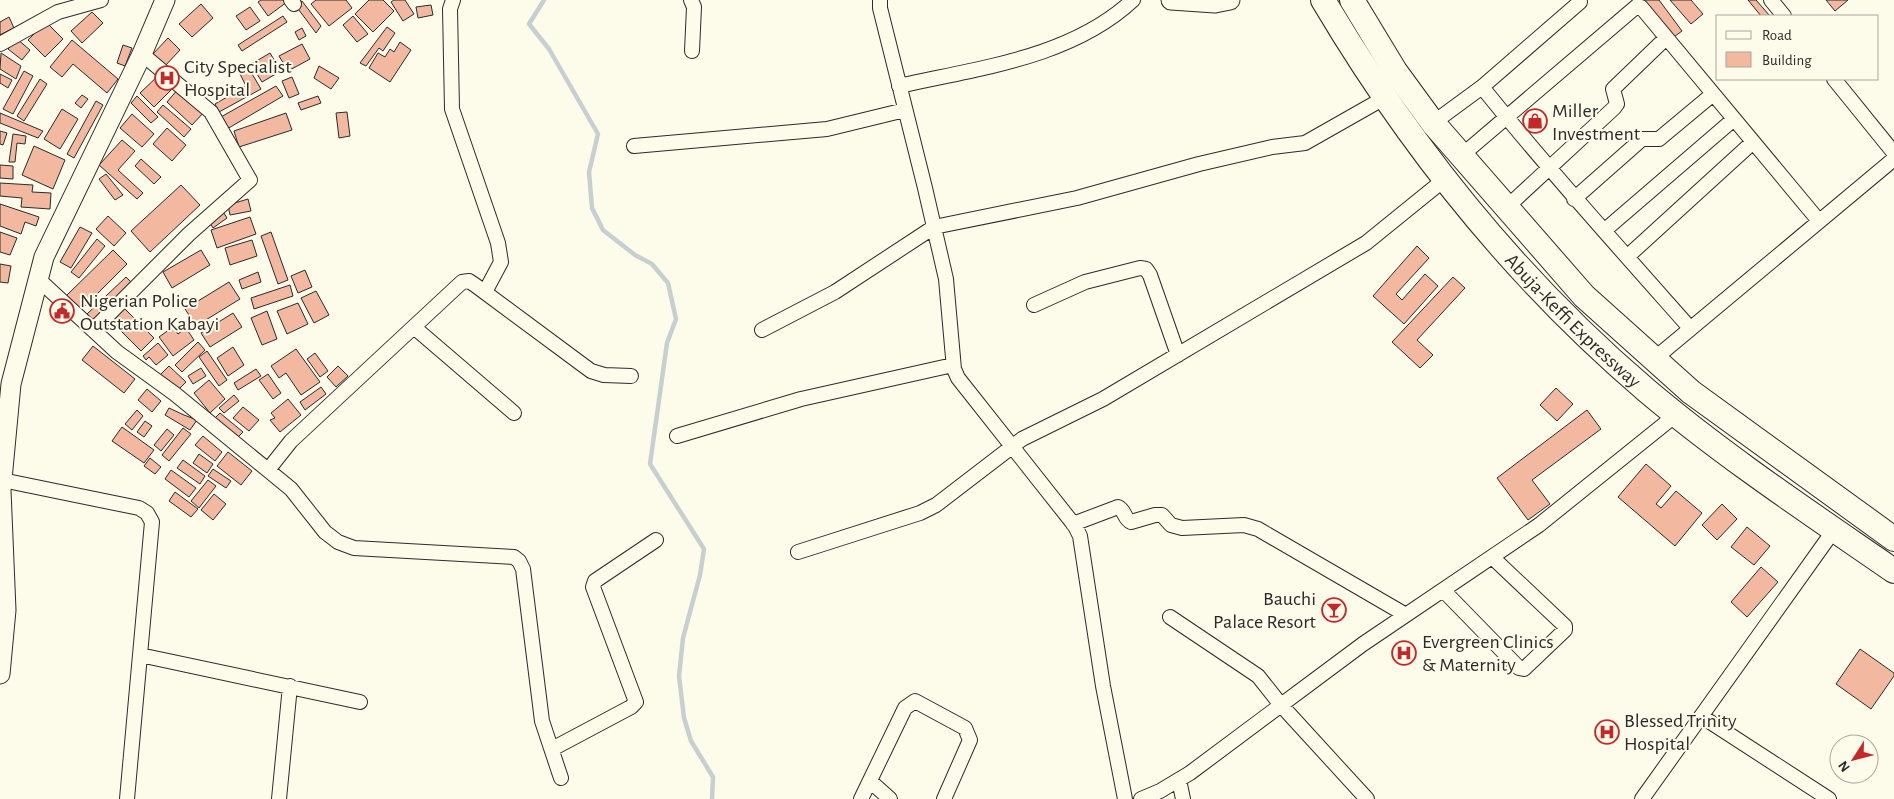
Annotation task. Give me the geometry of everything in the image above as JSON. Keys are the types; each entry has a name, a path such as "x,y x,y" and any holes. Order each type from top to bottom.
{"highway":[{"name":"Abuja-Keffi Expressway","path":"1323,0 1347,41 1462,201 1500,245 1591,340 1677,414 1834,530 1894,571"},
{"name":"Abuja-Keffi Expressway","path":"1352,0 1395,71 1433,123 1584,296 1653,360 1758,442 1894,539"},
{"path":"1462,201 1470,199 1485,184"},
{"path":"1500,245 1509,233 1523,228"}],"street":[{"path":"0,44 58,12 101,0"},
{"path":"0,674 6,610 2,480 4,426 11,384 44,257 142,54 165,0"},
{"path":"453,0 450,10 452,109 498,243 501,262 485,292"},
{"path":"691,0 694,7 692,51"},
{"path":"880,0 880,8 946,279 953,364 958,378 1073,524 1080,536 1103,686 1125,799"},
{"path":"899,86 1037,54 1102,23 1118,13 1133,0"},
{"path":"1171,0 1214,3 1230,0"},
{"path":"1770,0 1783,15"},
{"path":"1433,123 1482,87 1580,2"},
{"path":"1461,156 1633,8 1641,8 1819,221"},
{"path":"1506,208 1617,104 1613,89 1666,38"},
{"path":"93,330 189,234 250,180 211,112 142,54"},
{"path":"1835,80 1894,153"},
{"path":"1482,87 1574,199 1605,230 1690,328"},
{"path":"1574,199 1642,139 1659,139 1713,94"},
{"path":"762,330 835,292 934,227 1077,198 1272,146 1305,143 1386,97"},
{"path":"634,146 827,129 905,110"},
{"path":"1605,230 1734,119"},
{"path":"1628,256 1753,142"},
{"path":"1653,360 1894,159"},
{"path":"798,552 936,505 1022,439 1103,399 1366,243 1445,179"},
{"path":"1034,305 1085,282 1140,268 1146,269 1150,274 1178,355"},
{"path":"38,279 117,352 175,394 291,489 325,532 338,542 354,548 514,557 519,560 524,570 542,721 561,778"},
{"path":"268,470 292,442 462,282 469,281 485,292 591,371 604,375 631,376"},
{"path":"414,328 514,413"},
{"path":"677,436 801,399 953,364"},
{"path":"1141,799 1160,791 1178,780 1406,615 1539,525 1677,414"},
{"path":"2,480 139,508 147,513 152,522 127,799"},
{"path":"1073,524 1118,506 1123,509 1127,520 1131,522 1155,515 1162,515 1171,525 1182,528 1244,524 1258,529 1406,615"},
{"path":"1642,799 1834,530"},
{"path":"552,749 631,707 636,702 593,587 595,581 656,540"},
{"path":"1443,590 1519,668 1524,669 1565,630 1565,626 1492,557"},
{"path":"1170,617 1258,676 1281,705 1367,799"},
{"path":"140,655 360,702"},
{"path":"278,799 290,686"},
{"path":"861,799 905,708 915,701 965,728 968,733 970,740 944,799"},
{"path":"1701,716 1830,799"},
{"path":"1178,780 1183,799"},
{"path":"870,781 890,799"}],"building":[{"path":"261,0 286,0 287,2 268,16 258,2"},
{"path":"316,0 346,0 352,8 329,26 311,4"},
{"path":"369,0 383,0 394,11 373,32 355,14"},
{"path":"394,0 405,0 414,14 403,21 391,2"},
{"path":"1645,0 1659,0 1682,31 1671,39 1642,2"},
{"path":"1670,0 1691,0 1703,14 1691,24"},
{"path":"1748,0 1756,0 1769,15 1760,15"},
{"path":"1826,0 1848,0 1835,11"},
{"path":"302,1 321,26 316,33 296,6"},
{"path":"201,4 213,18 192,37 179,24"},
{"path":"431,5 433,15 418,18 416,7"},
{"path":"250,7 260,21 246,30 236,16"},
{"path":"92,12 103,23 82,43 71,31"},
{"path":"283,16 287,22 242,51 238,45"},
{"path":"353,16 368,34 357,42 343,25"},
{"path":"9,17 14,28 0,35 0,22"},
{"path":"46,22 63,39 45,57 28,40"},
{"path":"387,27 395,33 383,51 379,48 366,66 360,63"},
{"path":"302,28 306,36 299,40 295,32"},
{"path":"168,38 180,50 164,67 152,55"},
{"path":"17,39 30,50 22,60 8,49"},
{"path":"72,40 118,79 107,93 73,64 62,77 50,67"},
{"path":"400,42 411,50 390,82 369,68 378,53 385,57 390,49 394,52"},
{"path":"302,44 310,59 288,71 279,56"},
{"path":"123,45 132,48 125,66 117,63"},
{"path":"1,53 21,66 16,79 0,69"},
{"path":"270,53 281,71 262,82 257,74 260,73 253,63"},
{"path":"319,66 339,78 331,89 314,78"},
{"path":"248,67 261,89 219,112 215,104 246,86 239,72"},
{"path":"24,71 33,76 13,114 3,109"},
{"path":"161,73 174,87 154,107 140,93"},
{"path":"0,74 12,80 8,88 0,83"},
{"path":"292,77 299,94 289,98 282,81"},
{"path":"40,79 47,84 24,121 17,116"},
{"path":"276,86 283,96 227,129 219,118"},
{"path":"179,88 204,112 192,125 167,102"},
{"path":"82,95 88,99 81,108 75,103"},
{"path":"137,96 158,117 151,123 131,103"},
{"path":"318,96 321,103 301,110 298,103"},
{"path":"96,101 103,105 74,158 67,154"},
{"path":"163,105 191,129 184,137 157,112"},
{"path":"62,109 78,119 60,149 44,139"},
{"path":"347,112 350,136 339,138 336,113"},
{"path":"0,113 43,131 38,138 0,123"},
{"path":"286,113 292,130 239,147 234,131"},
{"path":"132,114 154,134 142,147 120,128"},
{"path":"167,128 186,145 172,161 153,144"},
{"path":"0,131 7,133 3,145 0,144"},
{"path":"13,134 26,136 25,144 17,143 15,162 9,162"},
{"path":"122,140 135,151 118,170 143,193 137,199 99,165"},
{"path":"34,146 65,160 53,189 22,175"},
{"path":"141,159 161,177 154,184 135,166"},
{"path":"0,165 13,166 13,179 0,178"},
{"path":"106,174 123,195 115,200 99,179"},
{"path":"0,183 33,185 32,192 51,193 50,209 21,207 22,198 0,196"},
{"path":"181,185 200,205 150,252 131,231"},
{"path":"248,199 251,211 230,215 228,205"},
{"path":"0,204 39,217 36,226 25,222 21,234 0,226"},
{"path":"222,210 227,218 213,228 208,220"},
{"path":"108,216 126,233 114,246 96,229"},
{"path":"250,217 256,234 217,248 211,230"},
{"path":"80,227 92,233 71,268 60,262"},
{"path":"0,232 17,238 10,255 0,252"},
{"path":"271,232 288,280 278,284 261,236"},
{"path":"97,239 105,246 79,278 71,272"},
{"path":"252,240 257,256 230,265 225,248"},
{"path":"1417,246 1429,258 1396,294 1402,300 1425,274 1438,286 1404,324 1373,296"},
{"path":"113,250 127,264 80,311 66,296"},
{"path":"201,250 210,265 172,288 163,272"},
{"path":"0,264 11,266 8,283 0,282"},
{"path":"305,270 312,287 298,293 291,276"},
{"path":"258,272 261,282 242,289 239,280"},
{"path":"126,277 134,285 95,322 87,314"},
{"path":"1453,277 1465,288 1417,340 1433,355 1420,368 1392,342"},
{"path":"229,282 240,299 196,326 185,309"},
{"path":"290,285 293,296 254,309 251,298"},
{"path":"316,291 329,315 314,323 301,298"},
{"path":"298,303 308,324 287,334 277,311"},
{"path":"121,305 154,338 141,351 108,318"},
{"path":"267,311 277,339 262,345 251,318"},
{"path":"233,313 242,327 210,347 201,333"},
{"path":"173,327 178,334 186,328 194,340 173,356 159,337"},
{"path":"198,342 205,350 182,372 175,365"},
{"path":"158,343 168,355 156,365 149,357 146,360 143,356"},
{"path":"93,346 135,379 124,393 82,360"},
{"path":"233,347 244,365 228,376 217,358"},
{"path":"296,349 320,382 301,395 286,373 279,378 271,366"},
{"path":"207,351 227,380 219,386 199,357"},
{"path":"315,353 328,371 320,377 307,359"},
{"path":"169,366 186,382 176,392 159,376"},
{"path":"338,366 348,376 336,387 327,377"},
{"path":"201,368 206,376 193,384 188,376"},
{"path":"256,369 261,376 238,390 234,383"},
{"path":"268,374 281,393 273,399 259,380"},
{"path":"209,380 225,399 210,413 194,393"},
{"path":"321,387 326,394 305,410 300,402"},
{"path":"1556,388 1573,404 1557,421 1540,405"},
{"path":"147,389 161,401 152,412 138,400"},
{"path":"234,395 239,401 224,413 219,408"},
{"path":"288,399 301,415 280,432 270,420 275,418 271,413"},
{"path":"243,407 259,420 249,431 233,418"},
{"path":"169,408 197,420 190,430 165,415"},
{"path":"137,410 143,416 132,430 125,424"},
{"path":"1587,410 1601,429 1532,480 1550,504 1528,520 1497,478"},
{"path":"220,413 243,432 236,439 213,420"},
{"path":"145,421 152,426 144,437 137,432"},
{"path":"122,427 154,450 144,463 112,441"},
{"path":"183,428 191,434 169,461 162,455"},
{"path":"167,429 174,435 161,451 154,445"},
{"path":"203,436 222,452 215,461 195,445"},
{"path":"228,452 252,471 241,485 217,466"},
{"path":"199,454 213,464 207,473 193,463"},
{"path":"150,458 161,467 155,474 144,466"},
{"path":"183,460 205,476 200,484 177,468"},
{"path":"1646,464 1671,486 1656,504 1661,508 1676,491 1702,513 1675,546 1618,497"},
{"path":"213,469 231,481 226,488 208,476"},
{"path":"171,470 196,488 189,497 165,479"},
{"path":"208,480 216,486 199,508 191,501"},
{"path":"175,492 198,509 191,517 169,501"},
{"path":"214,494 226,504 213,520 201,510"},
{"path":"1722,504 1737,519 1717,540 1702,525"},
{"path":"1747,527 1770,546 1754,565 1731,547"},
{"path":"1761,567 1778,582 1747,617 1731,602"},
{"path":"1860,649 1894,673 1894,676 1871,709 1836,684"}],"waterway":[{"path":"544,0 529,24 549,49 598,134 589,172 592,208 603,230 635,255 652,264 668,283 676,319 667,343 650,464 704,549 700,575 683,638 679,676 684,718 691,741 713,777 712,799"}],"place":[{"name":"City Specialist Hospital","path":"167,78"},
{"name":"Miller Investment","path":"1535,121"},
{"name":"Nigerian Police Outstation Kabayi","path":"62,311"},
{"name":"Bauchi Palace Resort","path":"1334,610"},
{"name":"Evergreen Clinics & Maternity","path":"1404,653"},
{"name":"Blessed Trinity Hospital","path":"1607,732"}]}
